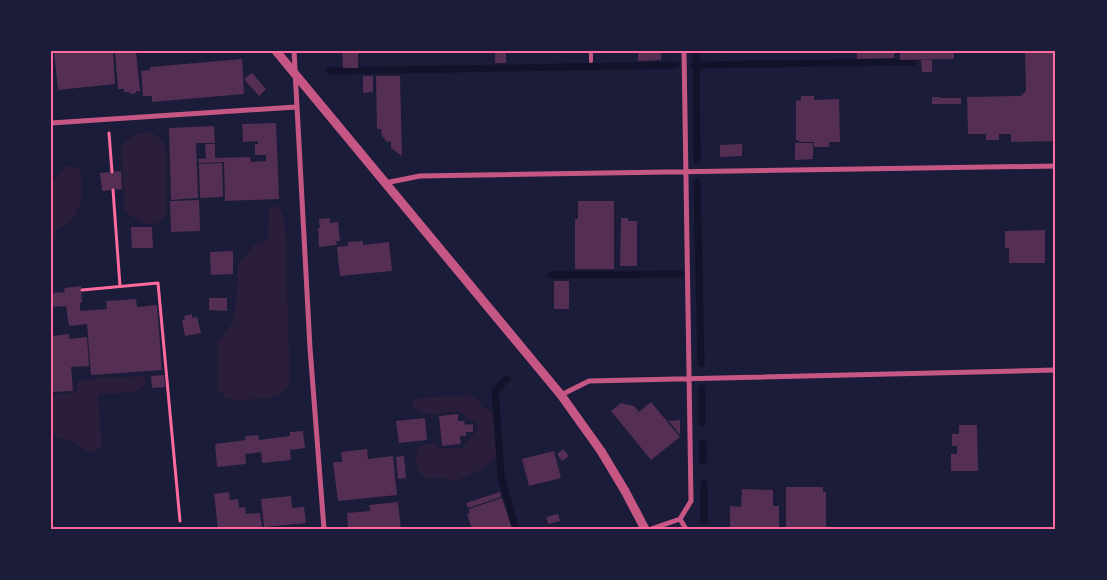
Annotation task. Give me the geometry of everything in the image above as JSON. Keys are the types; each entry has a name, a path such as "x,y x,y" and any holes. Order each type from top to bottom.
{"street":[{"path":"276,51 561,395 601,451 625,490 645,529"},
{"path":"294,51 310,348 324,529"},
{"path":"651,529 680,519 691,501 684,51"},
{"path":"51,123 296,107"},
{"path":"385,183 420,176 1056,166"},
{"path":"561,395 589,381 1056,370"},
{"path":"680,519 686,529"}],"lane":[{"path":"591,51 591,61"}],"path":[{"path":"108,119 112,172"},
{"path":"113,190 120,286"},
{"path":"82,290 158,283 180,521"}],"shaded area":[{"path":"151,132 162,140 166,150 167,213 157,223 146,224 124,210 122,147 134,135"},
{"path":"65,167 80,168 82,186 80,205 71,221 65,227 56,230 56,238 51,243 51,181 56,179"},
{"path":"276,205 282,211 285,222 290,384 278,396 235,400 225,397 218,389 217,342 234,321 239,264 253,246 267,240 269,208"},
{"path":"143,376 146,383 139,390 126,393 101,394 98,396 102,445 98,450 90,453 69,440 56,437 51,429 51,395 72,394 77,391 77,380"},
{"path":"468,394 478,399 483,408 492,411 496,432 497,454 485,467 455,481 442,477 425,478 417,464 418,447 426,444 435,444 439,448 463,448 478,428 477,423 458,412 434,414 418,410 413,407 413,400 426,397"}],"building":[{"path":"54,51 113,51 115,84 58,90"},
{"path":"115,51 136,51 140,91 130,94 130,92 124,92 124,89 118,89"},
{"path":"342,51 358,51 358,68 343,68"},
{"path":"495,51 506,51 506,63 495,63"},
{"path":"638,51 661,51 661,60 638,61"},
{"path":"857,51 894,51 894,58 857,59"},
{"path":"900,51 954,51 954,59 900,60"},
{"path":"1025,51 1056,51 1056,141 1011,142 1011,134 999,134 999,140 986,140 986,134 968,134 967,97 1021,96 1026,91"},
{"path":"242,59 244,94 152,102 152,96 143,96 141,71 150,70 150,67"},
{"path":"921,60 932,60 932,72 922,72"},
{"path":"252,73 266,89 259,96 244,79"},
{"path":"363,76 373,76 373,92 363,93"},
{"path":"376,76 400,76 402,156 391,148 391,141 387,142 382,136 381,129 377,129"},
{"path":"801,96 814,96 814,100 839,99 840,142 829,142 829,147 814,147 814,142 799,142 799,140 796,140 796,101 801,100"},
{"path":"932,97 961,98 961,104 932,104"},
{"path":"276,123 279,199 225,201 224,162 199,163 198,159 212,158 206,158 205,144 215,144 215,158 250,157 251,162 266,161 266,155 255,155 255,144 258,144 258,141 243,142 242,124"},
{"path":"214,126 215,143 196,143 198,198 171,200 169,128"},
{"path":"795,143 813,143 813,159 795,160"},
{"path":"742,144 742,156 720,157 720,145"},
{"path":"222,163 223,197 200,198 199,164"},
{"path":"121,171 122,189 102,191 100,173"},
{"path":"199,200 200,231 171,232 170,201"},
{"path":"578,201 614,201 614,269 575,269 575,219 578,219"},
{"path":"330,218 330,223 338,222 340,241 336,241 337,245 319,247 319,219"},
{"path":"621,218 628,218 628,221 637,221 637,266 620,266"},
{"path":"131,227 152,227 153,248 132,248"},
{"path":"1045,230 1045,263 1009,263 1009,248 1005,248 1005,231"},
{"path":"363,241 363,245 389,242 392,271 340,276 337,247 348,246 348,242"},
{"path":"233,251 233,274 211,275 210,252"},
{"path":"554,281 569,281 569,309 554,309"},
{"path":"81,286 82,303 80,303 80,311 107,309 106,301 136,299 137,307 157,305 162,370 91,375 87,324 69,326 66,306 51,307 51,293 65,292 64,288"},
{"path":"209,298 227,298 227,311 209,310"},
{"path":"192,314 192,318 197,317 201,333 185,336 182,320 185,320 184,316"},
{"path":"69,334 69,339 87,337 89,366 71,367 73,391 51,392 51,336"},
{"path":"164,375 165,387 152,388 151,376"},
{"path":"651,402 680,437 651,460 611,411 621,403 634,406 639,412"},
{"path":"458,414 458,421 464,421 465,425 473,424 473,432 466,432 466,436 460,436 461,444 442,446 439,416"},
{"path":"425,418 427,440 399,443 396,421"},
{"path":"680,420 680,435 669,421"},
{"path":"959,425 977,425 978,471 951,471 951,454 957,454 957,446 952,446 952,434 959,434"},
{"path":"303,431 305,448 290,450 291,460 262,463 261,452 245,454 246,464 217,467 215,444 246,440 245,436 258,435 259,440 290,436 290,432"},
{"path":"367,449 368,459 393,456 397,495 338,501 333,462 342,462 341,452"},
{"path":"563,449 569,456 562,461 557,454"},
{"path":"554,451 561,478 529,486 522,459"},
{"path":"404,456 406,478 398,479 396,457"},
{"path":"786,487 823,487 823,492 826,492 826,527 786,527"},
{"path":"742,489 773,490 773,506 779,506 779,529 730,529 730,506 741,507"},
{"path":"229,492 230,500 238,499 239,508 245,507 246,514 260,513 262,527 218,529 214,494"},
{"path":"500,492 501,497 468,508 466,503"},
{"path":"291,496 292,508 304,507 306,523 264,527 261,499"},
{"path":"502,498 512,528 472,529 467,514 470,513 469,509"},
{"path":"398,502 401,529 348,529 347,513 370,511 369,505"},
{"path":"558,514 560,521 548,524 546,517"}],"waterway":[{"path":"696,51 697,160"},
{"path":"694,65 913,62"},
{"path":"330,71 676,65"},
{"path":"697,182 701,364"},
{"path":"551,275 680,274"},
{"path":"507,379 495,390 501,476 516,529"},
{"path":"702,388 702,422"},
{"path":"703,443 703,461"},
{"path":"704,484 704,520"}]}
